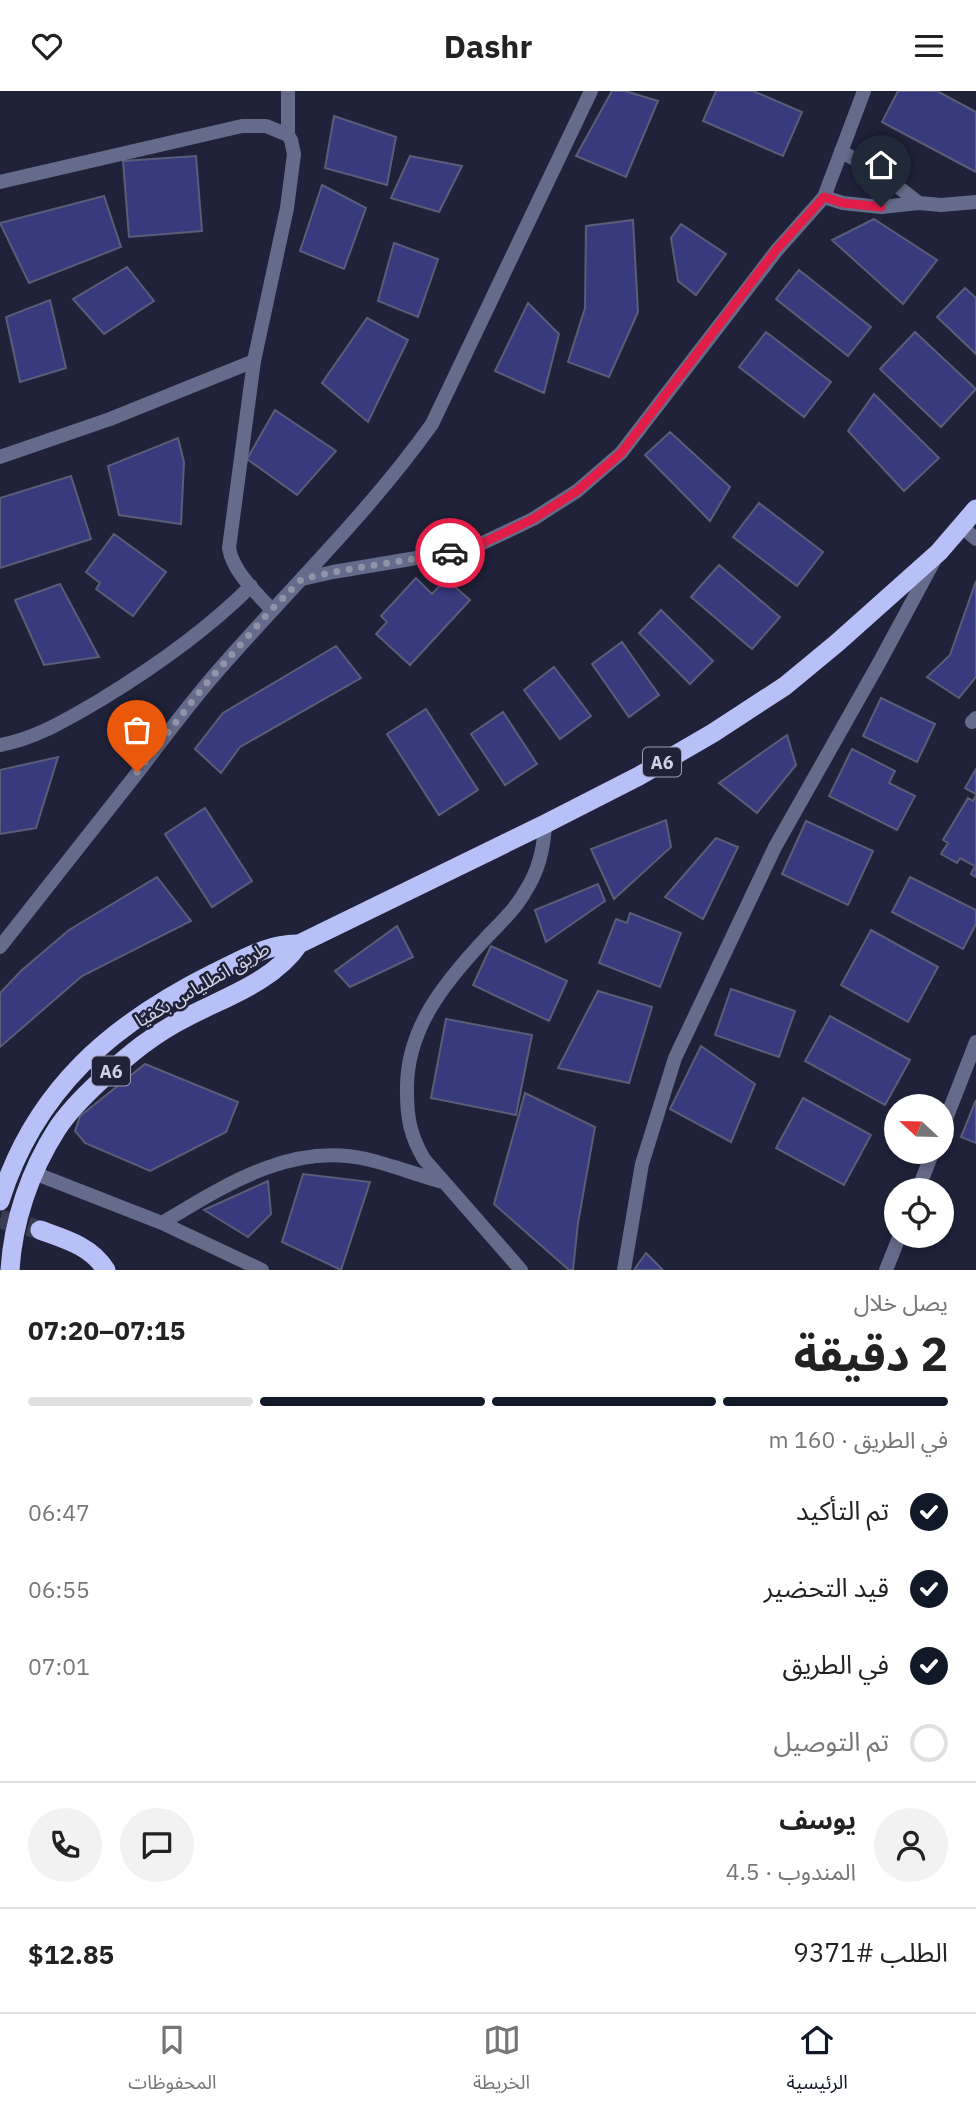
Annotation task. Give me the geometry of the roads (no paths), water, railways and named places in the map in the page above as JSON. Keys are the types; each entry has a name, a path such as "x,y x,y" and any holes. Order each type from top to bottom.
{"highway":[{"name":"A6","path":"299,944 545,824 639,776 713,733 785,686 939,552 969,533 976,509"},
{"name":"طريق انطلياس بكفيّا","path":"0,1201 26,1136 65,1081 94,1051 142,1015 202,979 265,949 282,944 299,944"},
{"name":"طريق انطلياس بكفيّا","path":"10,1270 20,1211 34,1173 57,1129 82,1099 135,1048 160,1031 277,970 299,944"},
{"path":"40,1230 89,1250 106,1270"}],"street":[{"path":"288,91 288,135"},
{"path":"0,947 205,685 406,460 432,424 591,91"},
{"path":"302,579 470,549 533,519 577,491 621,453 776,250 824,197 864,91"},
{"path":"0,181 242,126 266,126 288,135 292,140 292,178 254,361 229,548 231,559 271,610"},
{"path":"841,151 890,180 919,203"},
{"path":"824,197 843,203 881,207 976,202"},
{"path":"0,457 110,419 254,361"},
{"path":"624,1270 642,1164 675,1058 775,847 939,552"},
{"path":"0,745 38,735 132,680 176,651 251,586"},
{"path":"521,1270 443,1182 413,1142 407,1113 406,1075 412,1046 421,1024 447,980 526,891 541,854 545,824"},
{"path":"954,1098 976,1042"},
{"path":"162,1223 247,1175 279,1162 316,1156 364,1159 443,1182"},
{"path":"34,1173 162,1223 262,1270"},
{"path":"886,1270 895,1248"}],"tunnel":[{"path":"0,1219 40,1230"}]}
